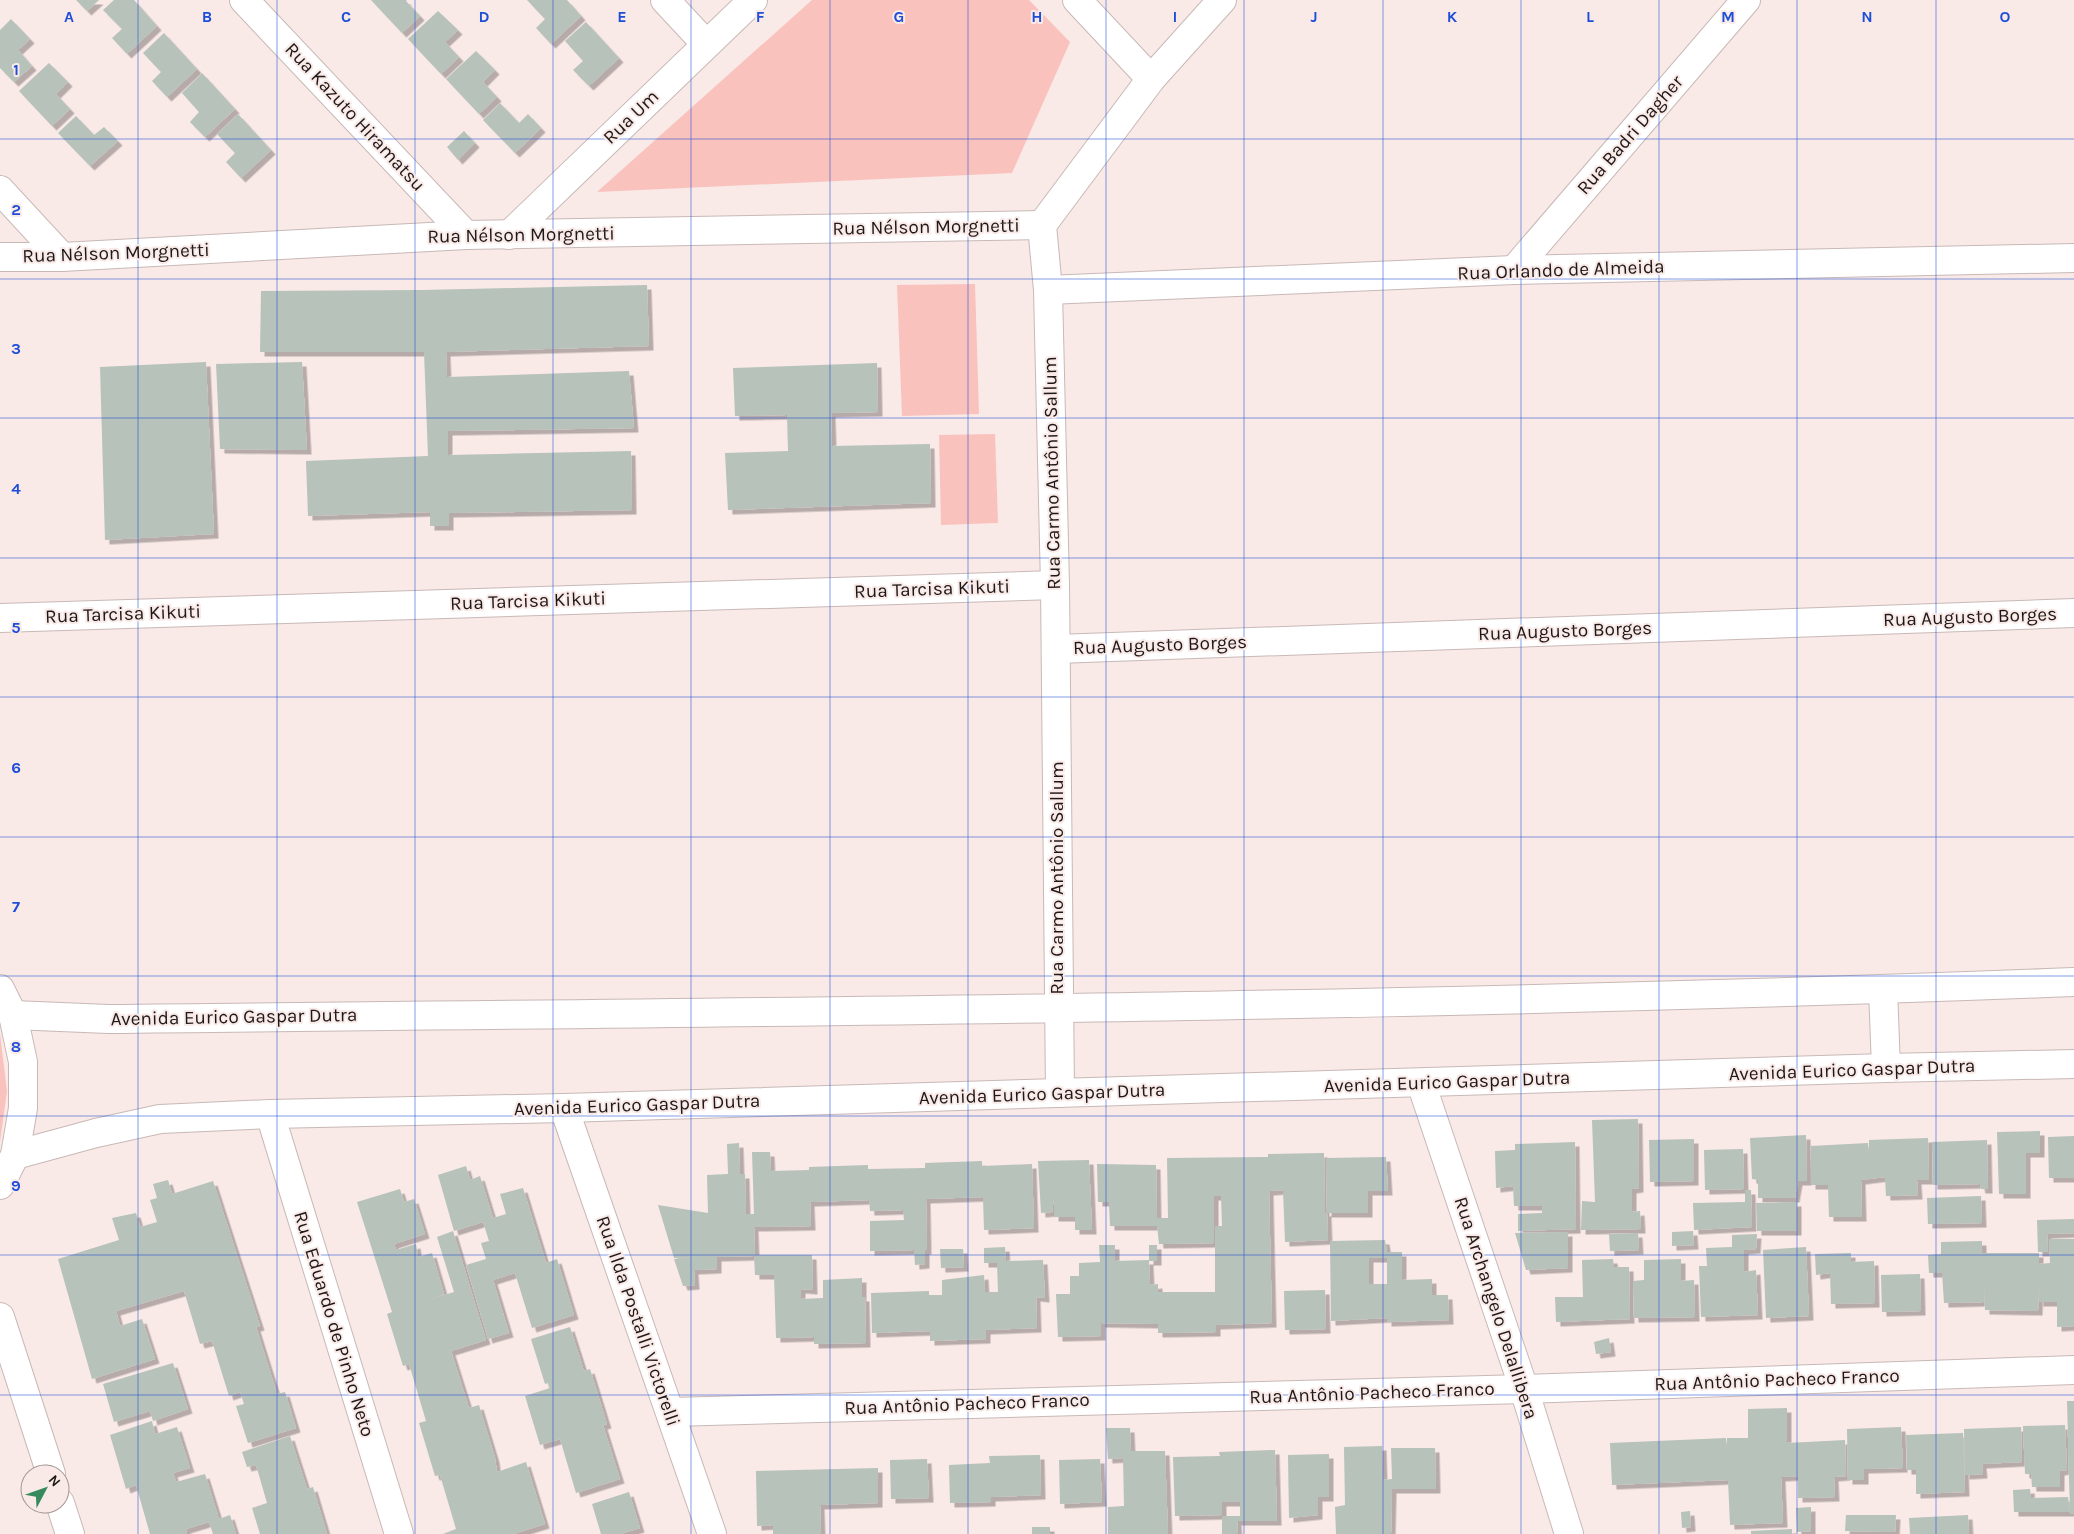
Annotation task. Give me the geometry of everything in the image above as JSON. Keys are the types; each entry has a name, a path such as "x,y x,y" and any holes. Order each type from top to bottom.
{"street":[{"name":"Rua Kazuto Hiramatsu","path":"244,0 466,235"},
{"path":"665,0 706,44"},
{"name":"Rua Um","path":"509,235 754,0"},
{"path":"1076,0 1151,79"},
{"path":"1042,225 1151,79 1222,0"},
{"name":"Rua Badri Dagher","path":"1514,270 1746,0"},
{"path":"0,190 62,257"},
{"name":"Rua Nélson Morgnetti","path":"0,257 62,257 466,235 1042,225"},
{"name":"Rua Carmo Antônio Sallum","path":"1042,225 1048,290 1055,585 1060,1093"},
{"name":"Rua Orlando de Almeida","path":"1048,290 1514,270 2074,258"},
{"name":"Rua Tarcisa Kikuti","path":"0,618 1055,585"},
{"name":"Rua Augusto Borges","path":"1056,649 2074,613"},
{"name":"Avenida Eurico Gaspar Dutra","path":"14,1015 108,1019 1058,1009 1883,989 2074,982"},
{"path":"0,988 14,1015 23,1062 24,1108 15,1155 0,1186"},
{"path":"1883,989 1886,1068"},
{"name":"Avenida Eurico Gaspar Dutra","path":"15,1155 96,1133 160,1119 270,1114 564,1108 2074,1064"},
{"name":"Rua Archangelo Delallibera","path":"1421,1083 1524,1389 1569,1534"},
{"name":"Rua Ilda Postalli Victorelli","path":"564,1108 712,1534"},
{"name":"Rua Eduardo de Pinho Neto","path":"270,1114 399,1534"},
{"path":"0,1318 47,1464"},
{"name":"Rua Antônio Pacheco Franco","path":"670,1412 1524,1389 2074,1370"},
{"path":"64,1514 70,1534"}],"shaded area":[{"path":"812,0 1029,0 1070,42 1012,173 597,192"},
{"path":"975,284 979,414 902,416 897,285"},
{"path":"995,434 998,523 941,525 939,435"},
{"path":"0,1034 7,1091 0,1142"}],"building":[{"path":"76,0 99,0 87,11"},
{"path":"114,0 134,0 157,26 127,54 112,38 122,29 103,10"},
{"path":"371,0 407,0 420,16 402,33"},
{"path":"527,0 567,0 581,16 551,44 536,28 545,19"},
{"path":"438,11 458,30 445,42 459,57 441,74 408,39"},
{"path":"11,19 30,39 18,50 32,66 14,82 0,68 0,30"},
{"path":"586,22 619,58 589,86 573,70 583,61 565,41"},
{"path":"164,33 197,69 167,97 152,81 161,72 143,53"},
{"path":"476,51 495,70 483,82 497,97 479,114 446,79"},
{"path":"49,63 68,82 56,94 70,109 52,126 19,91"},
{"path":"202,73 235,109 205,137 190,122 199,112 182,93"},
{"path":"500,103 519,123 528,114 541,128 515,153 483,120"},
{"path":"238,114 271,150 241,178 226,162 235,153 217,134"},
{"path":"76,116 94,135 104,127 118,141 90,166 58,133"},
{"path":"464,131 475,143 458,160 447,147"},
{"path":"647,285 649,346 446,352 447,377 629,371 634,428 448,431 448,455 631,451 632,510 449,513 449,526 430,526 430,512 308,516 306,461 428,456 424,352 260,352 261,291 422,290"},
{"path":"206,362 214,534 105,540 100,367"},
{"path":"302,362 307,450 220,449 216,364"},
{"path":"877,363 878,412 831,413 832,446 930,444 931,503 728,510 725,453 788,451 787,415 735,416 733,368"},
{"path":"1638,1119 1639,1188 1632,1189 1632,1212 1640,1211 1641,1229 1581,1230 1582,1201 1595,1202 1592,1120"},
{"path":"2040,1131 2040,1153 2026,1153 2026,1194 1999,1194 1997,1132"},
{"path":"1806,1135 1807,1181 1798,1181 1795,1198 1758,1198 1758,1180 1752,1179 1750,1138"},
{"path":"2074,1136 2074,1178 2049,1178 2048,1137"},
{"path":"1928,1138 1929,1180 1917,1180 1918,1195 1886,1196 1885,1177 1861,1180 1862,1217 1829,1217 1828,1185 1811,1185 1811,1146 1868,1143 1869,1154 1869,1140"},
{"path":"1694,1139 1694,1181 1650,1182 1649,1140"},
{"path":"1987,1140 1988,1189 1981,1189 1980,1184 1933,1185 1932,1142"},
{"path":"1575,1142 1576,1229 1518,1231 1518,1214 1542,1213 1542,1206 1514,1206 1513,1186 1496,1188 1495,1151 1515,1150 1515,1144"},
{"path":"739,1143 740,1174 745,1174 746,1214 754,1214 752,1152 770,1152 771,1171 809,1170 809,1167 868,1165 868,1169 925,1168 925,1163 982,1161 982,1166 1032,1164 1034,1228 984,1230 983,1197 926,1199 927,1250 925,1250 925,1264 915,1265 914,1250 870,1251 870,1221 904,1220 903,1210 870,1211 869,1200 810,1202 811,1226 754,1227 755,1255 812,1255 813,1290 801,1289 801,1299 823,1298 823,1280 862,1278 862,1297 865,1297 866,1343 814,1344 814,1337 776,1338 774,1275 755,1275 754,1256 717,1257 717,1269 694,1270 695,1285 683,1286 674,1259 697,1257 674,1258 658,1205 708,1213 707,1175 728,1174 727,1144"},
{"path":"1743,1149 1744,1189 1705,1190 1704,1150"},
{"path":"1324,1153 1325,1212 1327,1212 1326,1158 1386,1157 1388,1191 1368,1191 1368,1213 1327,1213 1328,1240 1285,1242 1283,1190 1269,1191 1272,1323 1216,1325 1216,1332 1158,1333 1158,1324 1101,1323 1101,1336 1058,1337 1056,1294 1070,1294 1070,1276 1079,1276 1079,1263 1100,1262 1099,1245 1115,1245 1115,1261 1149,1260 1149,1245 1157,1245 1157,1261 1149,1261 1150,1285 1158,1284 1158,1292 1215,1292 1215,1226 1222,1226 1221,1196 1214,1196 1214,1243 1159,1244 1157,1226 1110,1226 1109,1202 1098,1202 1097,1164 1156,1165 1157,1218 1168,1218 1167,1158 1268,1157 1268,1154"},
{"path":"1089,1160 1092,1230 1075,1230 1075,1217 1054,1217 1054,1198 1052,1212 1041,1213 1038,1161"},
{"path":"466,1166 470,1180 480,1176 493,1218 506,1214 500,1194 523,1188 546,1263 557,1259 574,1315 532,1328 515,1273 493,1280 509,1333 488,1339 466,1265 486,1259 481,1243 489,1241 483,1222 454,1231 438,1175"},
{"path":"168,1180 172,1194 213,1181 260,1326 256,1327 277,1394 285,1392 296,1428 248,1443 236,1406 244,1404 240,1392 229,1396 212,1341 200,1344 184,1291 116,1311 120,1326 142,1319 155,1359 92,1379 58,1259 119,1240 112,1218 136,1213 140,1227 157,1222 150,1200 157,1198 153,1184"},
{"path":"400,1189 404,1202 414,1199 425,1234 394,1244 396,1250 416,1244 418,1257 432,1253 444,1294 424,1301 454,1292 437,1237 453,1231 486,1340 451,1351 469,1408 479,1405 495,1458 497,1472 526,1462 545,1524 513,1534 443,1534 456,1529 440,1475 435,1476 419,1423 426,1421 409,1364 403,1366 387,1314 392,1312 357,1202"},
{"path":"1745,1190 1751,1190 1752,1227 1694,1230 1693,1203 1745,1202"},
{"path":"1981,1196 1982,1223 1928,1224 1927,1198"},
{"path":"1797,1202 1797,1231 1757,1231 1756,1203"},
{"path":"2074,1219 2074,1233 2047,1234 2048,1252 2038,1252 2037,1220"},
{"path":"1693,1231 1694,1245 1672,1246 1672,1232"},
{"path":"1568,1232 1568,1268 1526,1270 1515,1233"},
{"path":"1638,1233 1639,1250 1610,1251 1609,1234"},
{"path":"1757,1234 1756,1249 1744,1250 1744,1272 1756,1270 1758,1315 1701,1317 1699,1266 1707,1266 1706,1248 1732,1247 1732,1235"},
{"path":"2049,1239 2074,1239 2074,1326 2057,1327 2057,1302 2039,1302 2039,1280 2038,1311 1985,1310 1984,1281 1984,1302 1944,1303 1942,1273 1929,1273 1928,1255 1941,1254 1941,1242 1982,1241 1982,1253 2039,1253 2039,1264 2050,1263"},
{"path":"1385,1240 1387,1252 1402,1252 1402,1280 1432,1279 1432,1295 1448,1295 1449,1320 1387,1322 1387,1318 1331,1321 1330,1241","holes":["1369,1258 1387,1258 1387,1284 1369,1284"]},
{"path":"1005,1247 1006,1261 1043,1260 1045,1298 1036,1297 1037,1328 986,1330 986,1339 930,1341 930,1331 872,1333 871,1293 929,1291 929,1295 942,1295 942,1280 984,1275 985,1292 998,1292 997,1263 984,1263 984,1248"},
{"path":"1806,1247 1809,1316 1766,1318 1763,1250"},
{"path":"940,1249 963,1249 964,1267 941,1268"},
{"path":"1851,1253 1851,1262 1874,1261 1875,1303 1831,1304 1830,1273 1816,1275 1815,1254"},
{"path":"1613,1259 1614,1267 1629,1267 1630,1319 1556,1322 1555,1297 1583,1297 1582,1260"},
{"path":"1681,1259 1681,1281 1694,1280 1695,1317 1634,1318 1633,1281 1644,1280 1644,1260"},
{"path":"1920,1274 1921,1311 1882,1312 1881,1275"},
{"path":"1325,1290 1326,1329 1285,1330 1284,1291"},
{"path":"570,1327 584,1371 590,1369 607,1424 603,1425 620,1479 576,1493 560,1439 540,1445 525,1396 550,1388 548,1383 545,1384 531,1339"},
{"path":"1609,1338 1611,1352 1596,1354 1594,1342"},
{"path":"173,1363 188,1409 153,1421 150,1411 114,1422 103,1384"},
{"path":"2067,1401 2074,1401 2074,1514 2070,1514"},
{"path":"1787,1408 1787,1443 1845,1440 1846,1476 1834,1477 1835,1497 1798,1498 1798,1476 1781,1477 1783,1523 1730,1525 1728,1480 1612,1485 1610,1443 1726,1438 1727,1449 1727,1438 1748,1438 1748,1409"},
{"path":"152,1421 155,1434 177,1427 190,1468 173,1473 176,1482 205,1474 219,1519 230,1515 236,1534 213,1534 209,1522 186,1529 187,1534 150,1534 136,1485 126,1489 110,1435"},
{"path":"2065,1425 2067,1470 2060,1471 2060,1487 2032,1487 2031,1474 2025,1474 2023,1426"},
{"path":"1901,1427 1903,1468 1864,1469 1864,1480 1848,1480 1847,1429"},
{"path":"2021,1427 2022,1462 1982,1464 1983,1474 1965,1475 1964,1429"},
{"path":"1106,1428 1130,1428 1131,1451 1165,1451 1168,1534 1108,1534 1108,1507 1124,1506 1123,1458 1108,1459"},
{"path":"1963,1433 1965,1492 1916,1494 1916,1470 1907,1470 1906,1435"},
{"path":"290,1436 307,1489 313,1487 327,1534 260,1534 252,1508 267,1503 256,1465 247,1467 242,1452"},
{"path":"1382,1446 1383,1480 1392,1479 1391,1448 1435,1448 1436,1489 1392,1489 1391,1534 1336,1534 1335,1507 1345,1505 1344,1447"},
{"path":"1275,1450 1277,1521 1237,1521 1238,1534 1222,1534 1222,1516 1240,1516 1240,1502 1222,1502 1222,1515 1175,1516 1173,1457 1220,1456 1219,1452"},
{"path":"1329,1454 1329,1497 1318,1497 1318,1515 1289,1518 1288,1455"},
{"path":"1040,1455 1041,1495 991,1497 991,1502 950,1503 949,1465 990,1463 989,1456"},
{"path":"927,1459 929,1498 891,1499 890,1460"},
{"path":"1100,1459 1102,1502 1060,1504 1059,1460"},
{"path":"878,1468 878,1503 820,1505 821,1534 773,1534 773,1525 757,1526 756,1471"},
{"path":"2030,1489 2031,1498 2068,1497 2070,1512 2014,1512 2013,1490"},
{"path":"629,1492 640,1528 620,1534 601,1534 592,1504"},
{"path":"1811,1507 1811,1531 1797,1532 1796,1508"},
{"path":"1690,1511 1691,1527 1682,1528 1681,1512"},
{"path":"1846,1515 1896,1515 1895,1532 1845,1531"},
{"path":"1968,1515 1969,1534 1910,1534 1909,1518"},
{"path":"1032,1527 1050,1527 1050,1534 1032,1534"},
{"path":"1792,1529 1792,1534 1751,1534 1751,1531"}]}
